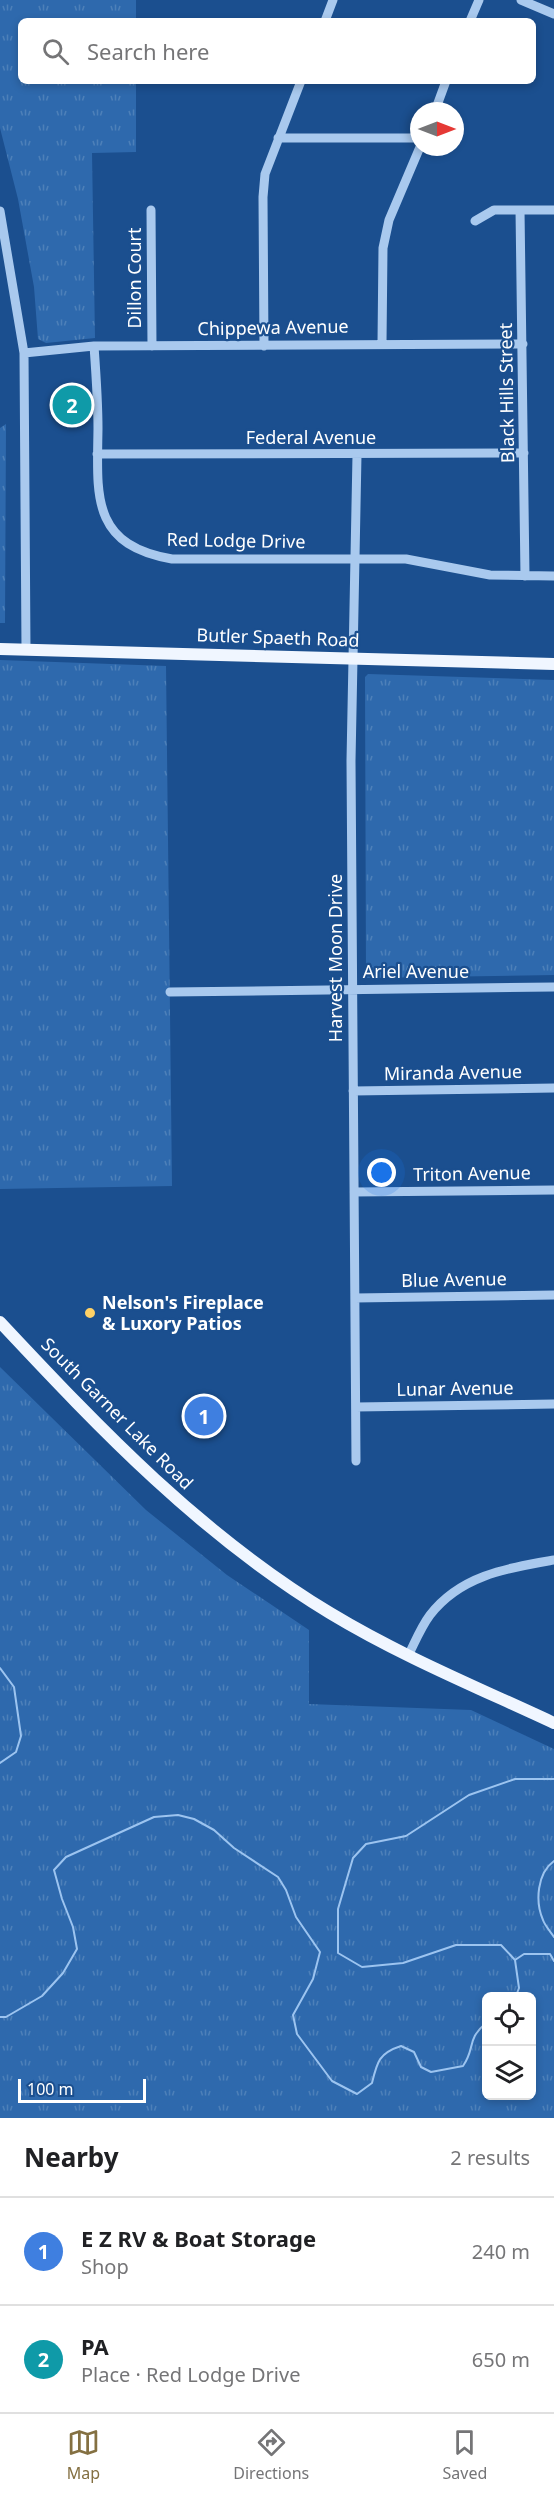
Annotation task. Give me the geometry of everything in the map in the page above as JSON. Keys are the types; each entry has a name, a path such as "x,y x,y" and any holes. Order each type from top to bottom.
{"main road":[{"name":"Butler Spaeth Road","path":"0,649 554,664"},
{"name":"South Garner Lake Road","path":"0,1322 121,1449 164,1489 244,1556 328,1612 408,1656 554,1724"}],"street":[{"path":"326,18 333,0"},
{"path":"471,18 478,0"},
{"path":"520,0 554,14"},
{"path":"264,346 263,197 265,174 300,84"},
{"path":"438,102 445,84"},
{"path":"278,138 410,138"},
{"path":"382,343 382,248 389,220 416,156"},
{"name":"Dillon Court","path":"151,210 152,346"},
{"path":"475,221 494,210 554,210"},
{"name":"Black Hills Street","path":"520,210 525,576"},
{"path":"0,211 24,353 26,649"},
{"name":"Chippewa Avenue","path":"24,353 94,346 523,344"},
{"name":"Red Lodge Drive","path":"94,346 98,401 98,495 107,521 126,543 147,555 172,559 406,559 490,575 554,576"},
{"name":"Federal Avenue","path":"98,454 524,453"},
{"name":"Harvest Moon Drive","path":"356,1461 351,761 357,455"},
{"name":"Ariel Avenue","path":"170,992 554,987"},
{"name":"Miranda Avenue","path":"353,1091 554,1088"},
{"name":"Triton Avenue","path":"354,1192 554,1190"},
{"name":"Blue Avenue","path":"355,1298 554,1295"},
{"name":"Lunar Avenue","path":"356,1407 554,1404"},
{"path":"408,1656 430,1615 446,1598 464,1585 497,1570 554,1560"}],"green space":[{"path":"0,0 136,0 136,18 18,18 18,84 136,84 136,152 92,153 95,338 46,343 38,339 34,287 18,199 0,128"},
{"path":"6,424 5,623 0,623 0,428"},
{"path":"0,660 166,666 172,1186 0,1189"},
{"path":"368,674 554,680 554,975 366,978 365,677"},
{"path":"0,1367 146,1510 227,1575 309,1630 309,1704 471,1710 554,1749 554,2118 0,2118"}],"waterway":[{"path":"0,1668 14,1687 21,1736 16,1752 0,1763"},
{"path":"515,1960 501,1945 456,1945 403,1963 362,1967 338,1953 338,1909 353,1858 366,1844 406,1836 469,1795 515,1779 554,1779"},
{"path":"0,2017 6,2017 42,1996 63,1973 77,1949 73,1927 54,1870 66,1857 154,1817 178,1815 194,1819 214,1830 234,1848 278,1877 286,1890 296,1917 320,1952 313,1979 293,2015 297,2034 332,2081 357,2094 372,2083 383,2055 401,2046 414,2052 421,2067 431,2072 463,2066 473,2039 482,2027"},
{"path":"554,1861 544,1873 538,1897 540,1913 554,1937"},
{"path":"518,1992 519,1988 515,1960 524,1954 550,1954 554,1961"}],"place":[{"name":"PA","path":"72,405"},
{"name":"Nelson's Fireplace & Luxory Patios","path":"90,1313"},
{"name":"E Z RV & Boat Storage","path":"204,1416"}]}
